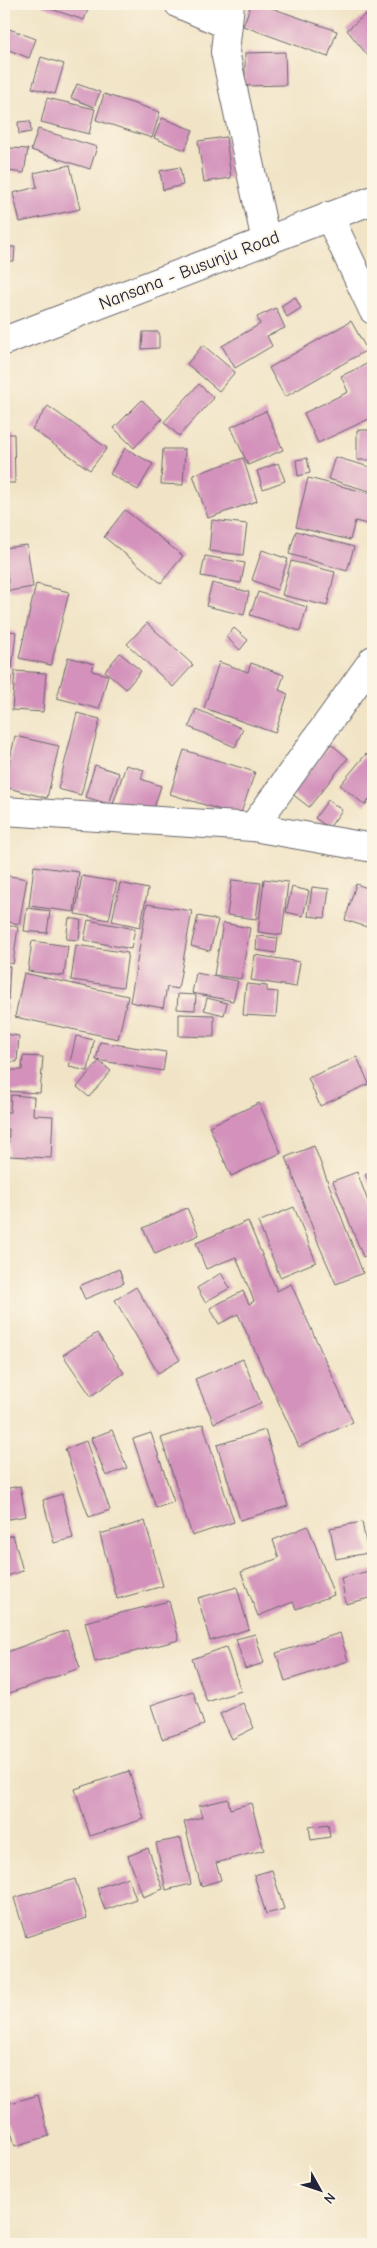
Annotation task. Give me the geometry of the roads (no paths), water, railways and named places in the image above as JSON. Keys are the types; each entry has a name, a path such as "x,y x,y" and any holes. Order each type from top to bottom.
{"street":[{"path":"179,4 229,14 224,52 266,241"},
{"name":"Nansana - Busunju Road","path":"4,341 373,200"},
{"path":"329,216 373,310"},
{"path":"253,827 373,660"},
{"path":"4,811 253,827 373,848"}]}
